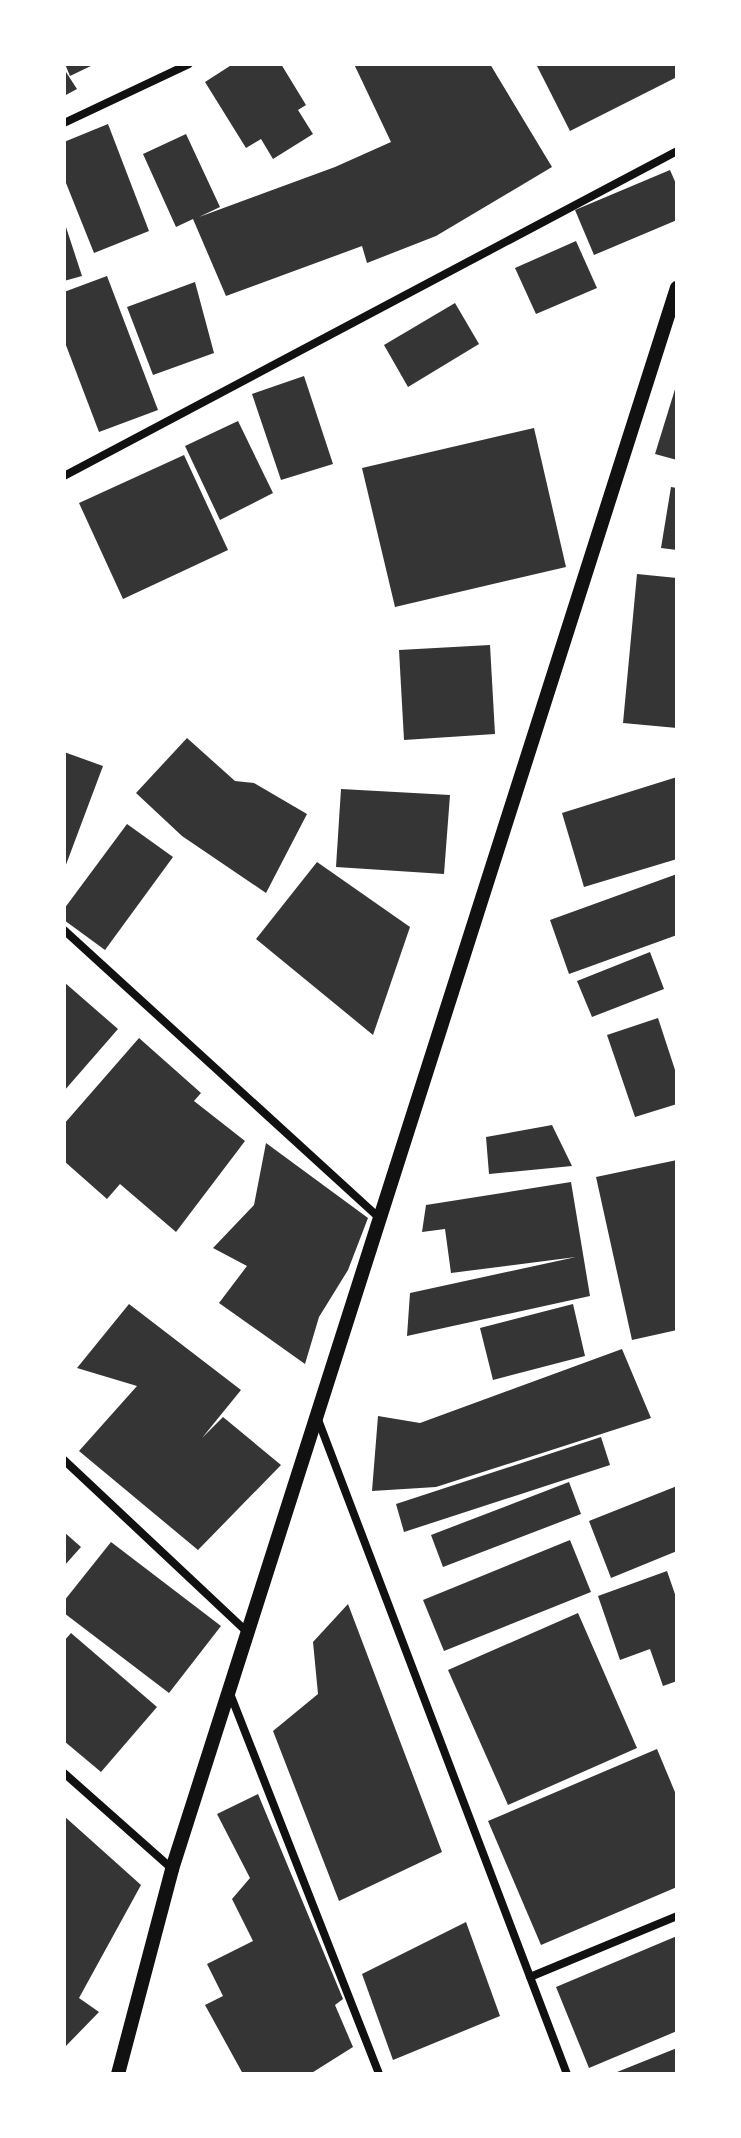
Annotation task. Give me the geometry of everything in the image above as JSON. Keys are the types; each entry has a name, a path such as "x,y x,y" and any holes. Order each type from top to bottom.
{"street":[{"path":"64,123 189,64"},
{"path":"64,476 677,151"},
{"path":"118,2074 172,1869 228,1690 677,288"},
{"path":"64,930 380,1219"},
{"path":"317,1416 567,2074"},
{"path":"64,1460 247,1632"},
{"path":"228,1690 379,2074"},
{"path":"64,1773 172,1869"},
{"path":"530,1977 677,1916"}],"building":[{"path":"65,64 95,64 70,76"},
{"path":"233,64 281,64 306,105 298,110 313,134 273,159 261,139 246,148 205,82"},
{"path":"354,64 490,64 552,167 436,236 367,263 362,246 226,296 193,219 176,227 143,154 186,134 220,207 199,217 335,167 391,142"},
{"path":"536,64 677,64 677,77 570,131"},
{"path":"64,69 77,89 64,96"},
{"path":"108,124 149,231 94,253 64,178 64,142"},
{"path":"670,170 677,186 677,220 594,255 575,210"},
{"path":"64,221 82,276 64,281"},
{"path":"576,241 597,288 536,314 515,268"},
{"path":"107,276 158,410 99,432 64,340 64,292"},
{"path":"195,282 214,353 153,375 127,307"},
{"path":"455,303 479,344 408,387 384,345"},
{"path":"304,376 333,464 281,480 252,394"},
{"path":"677,386 677,460 655,454"},
{"path":"238,421 273,493 220,520 185,446"},
{"path":"534,428 566,567 395,607 362,468"},
{"path":"184,455 228,550 123,599 79,503"},
{"path":"671,487 677,488 677,550 661,548"},
{"path":"637,574 677,578 677,728 623,723"},
{"path":"490,645 495,734 404,740 399,650"},
{"path":"187,738 235,781 254,783 307,814 266,893 182,836 136,793"},
{"path":"64,752 103,766 64,870"},
{"path":"677,777 677,859 584,887 562,813"},
{"path":"341,789 450,795 444,874 336,867"},
{"path":"127,824 173,857 105,950 64,920 64,909"},
{"path":"317,862 410,927 373,1035 256,939"},
{"path":"677,874 677,935 569,974 550,920"},
{"path":"650,952 664,989 592,1017 577,981"},
{"path":"64,982 118,1029 64,1091"},
{"path":"658,1018 677,1076 677,1104 635,1117 607,1035"},
{"path":"139,1038 201,1093 194,1101 245,1141 176,1232 120,1184 107,1199 64,1161 64,1124"},
{"path":"552,1125 572,1166 489,1174 486,1137"},
{"path":"266,1143 368,1218 348,1270 319,1317 305,1364 219,1303 247,1266 213,1248 254,1205"},
{"path":"677,1160 677,1330 632,1340 596,1177"},
{"path":"571,1182 590,1296 407,1336 410,1293 576,1257 451,1273 445,1229 422,1232 426,1205"},
{"path":"129,1304 241,1390 202,1438 223,1417 281,1465 198,1550 79,1451 137,1386 77,1368"},
{"path":"573,1304 585,1356 493,1380 480,1328"},
{"path":"622,1349 651,1418 436,1487 372,1491 378,1416 420,1423"},
{"path":"601,1437 610,1465 404,1532 396,1504"},
{"path":"569,1482 581,1514 443,1567 431,1535"},
{"path":"677,1486 677,1551 611,1578 589,1521"},
{"path":"64,1532 81,1547 64,1566"},
{"path":"570,1540 591,1592 444,1651 423,1600"},
{"path":"111,1542 221,1626 169,1693 64,1613 64,1601"},
{"path":"667,1571 677,1600 677,1681 663,1686 650,1649 620,1660 598,1596"},
{"path":"348,1604 442,1852 339,1901 273,1731 318,1694 313,1642"},
{"path":"578,1613 637,1748 508,1805 448,1670"},
{"path":"71,1633 157,1707 101,1772 64,1741 64,1641"},
{"path":"657,1749 677,1797 677,1887 541,1945 488,1821"},
{"path":"258,1794 343,1999 335,2005 353,2047 310,2074 243,2074 205,2005 223,1996 207,1964 253,1941 232,1899 250,1878 217,1814"},
{"path":"64,1816 141,1885 79,1998 99,2012 64,2048"},
{"path":"466,1922 500,2016 393,2060 362,1974"},
{"path":"677,1936 677,2031 589,2068 556,1987"},
{"path":"677,2048 677,2074 612,2074"}]}
